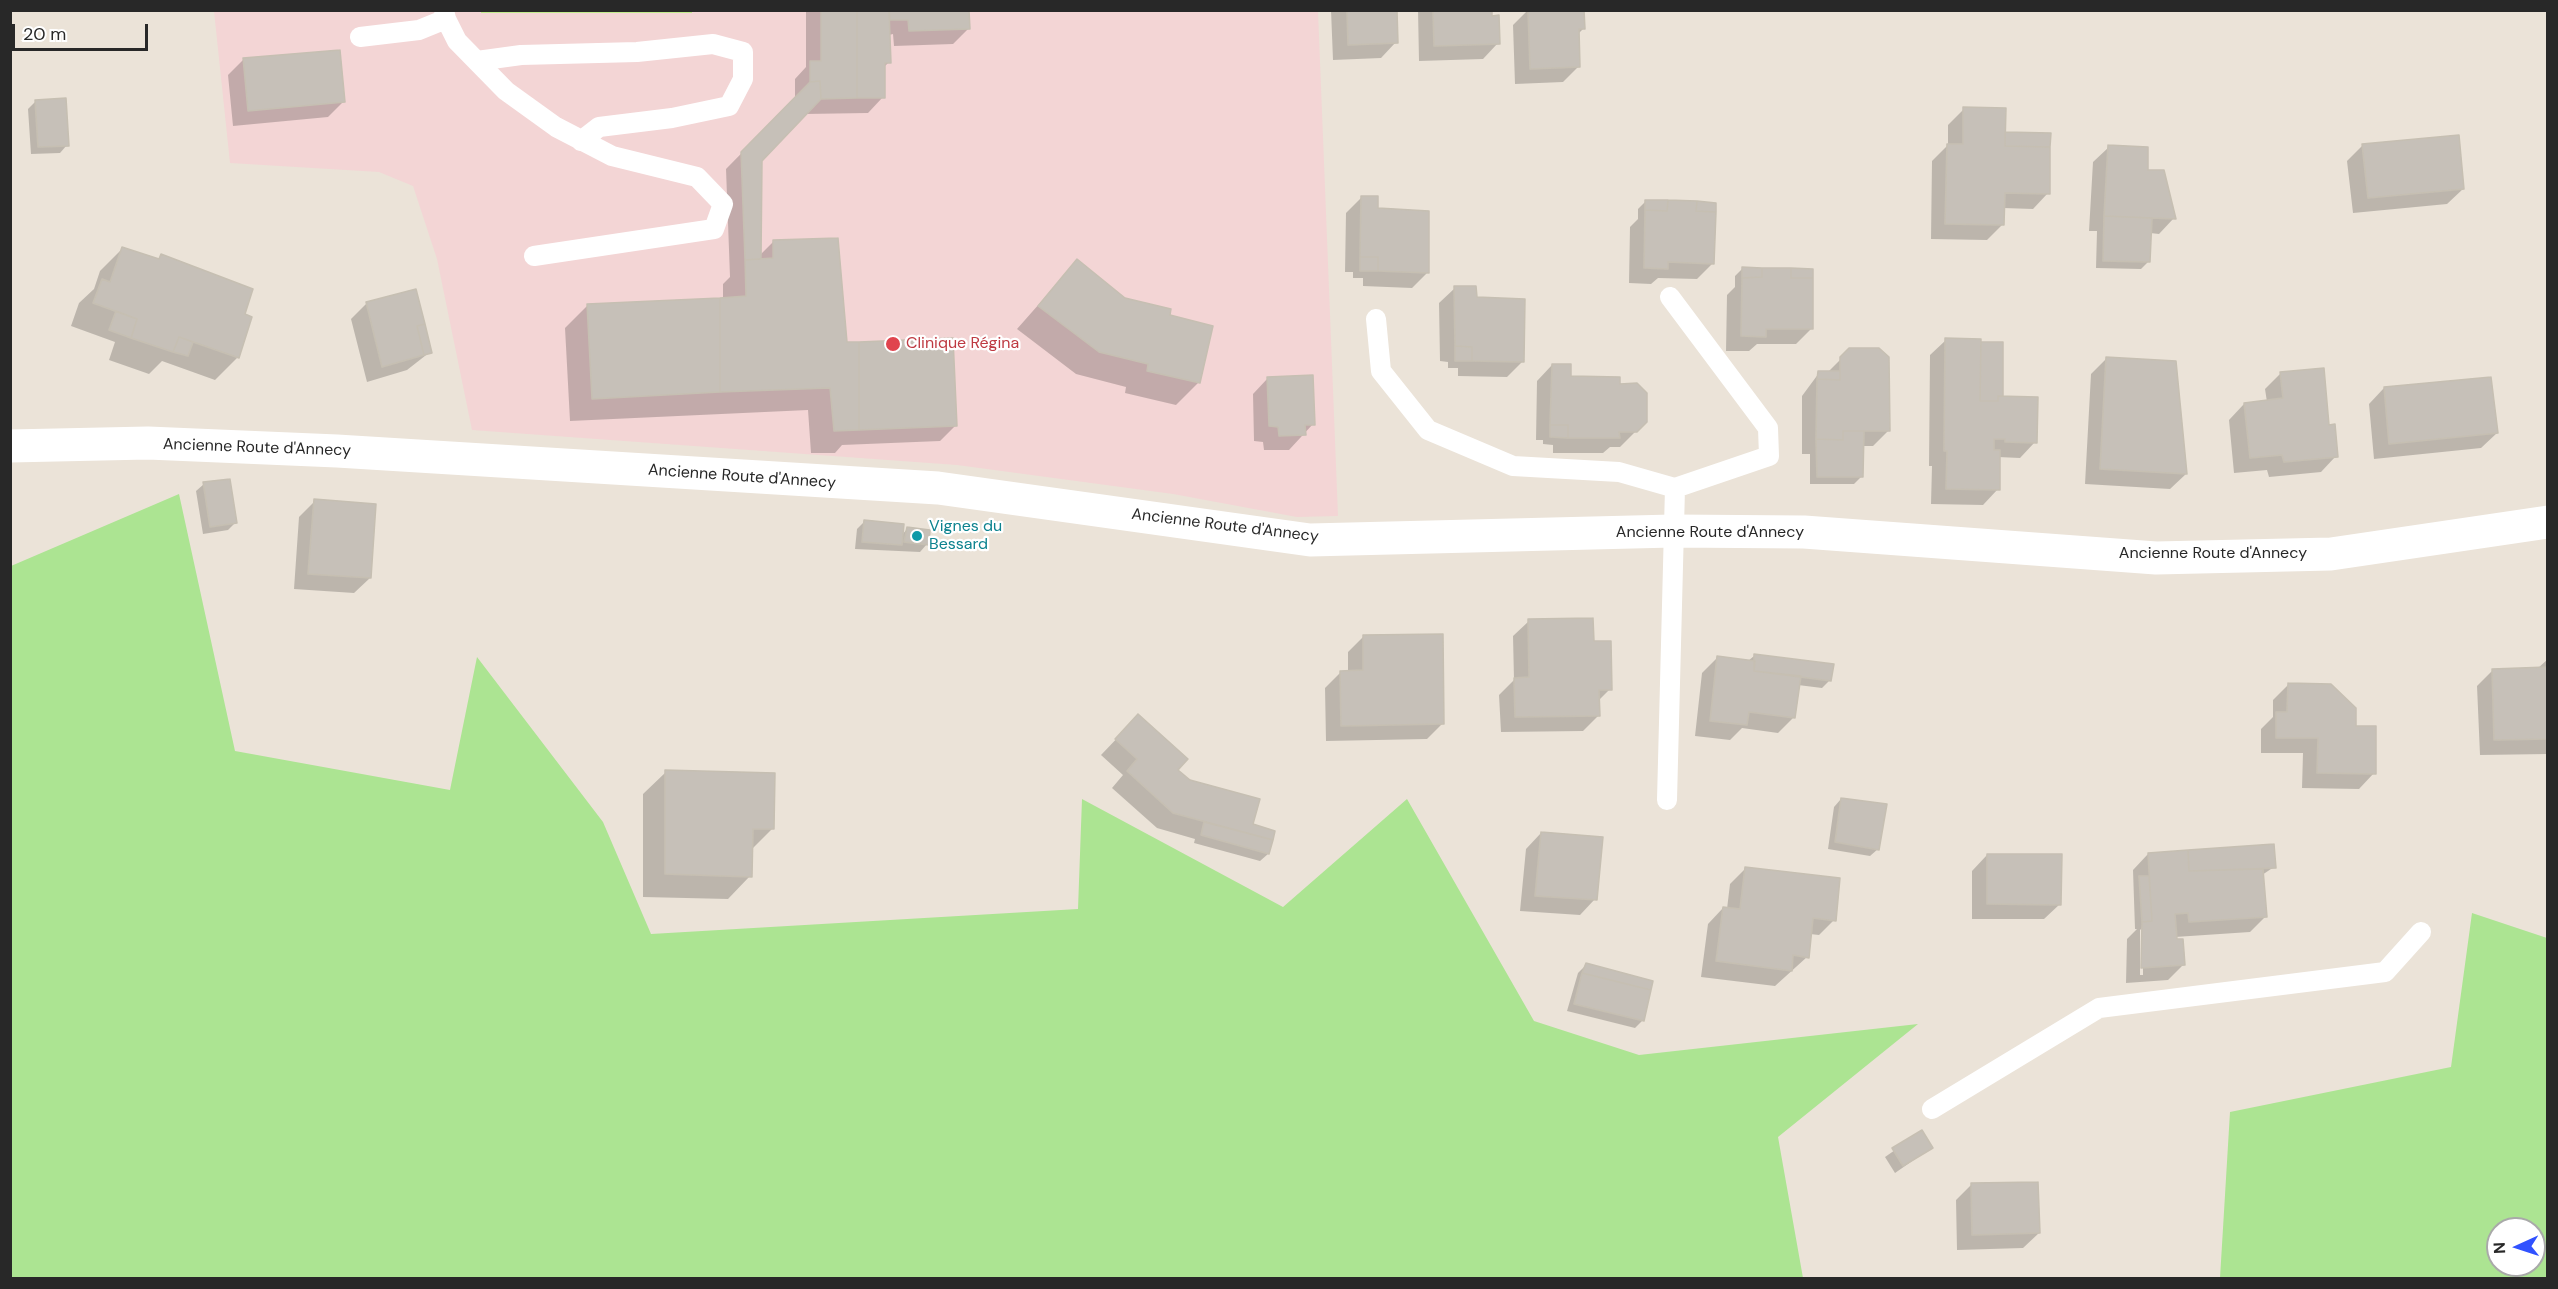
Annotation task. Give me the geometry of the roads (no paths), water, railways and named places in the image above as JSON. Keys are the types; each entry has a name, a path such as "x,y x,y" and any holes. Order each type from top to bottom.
{"street":[{"name":"Ancienne Route d'Annecy","path":"10,446 148,443 337,451 938,488 1310,540 1673,531 1804,532 2156,558 2331,554 2547,522"}],"lane":[{"path":"360,37 419,30 445,15 457,41 506,91 556,127 612,156 697,177 723,204 714,229 534,256"},
{"path":"477,61 520,55 637,52 713,44 743,52 743,79 729,106 672,118 599,127 581,141"},
{"path":"1376,319 1381,371 1428,430 1513,466 1619,472 1675,488 1769,456 1768,428 1670,297"},
{"path":"1667,800 1675,488"},
{"path":"1932,1109 2099,1008 2385,972 2421,933"}],"place":[{"name":"Clinique Régina","path":"893,344"},
{"name":"Vignes du Bessard","path":"917,536"}]}
